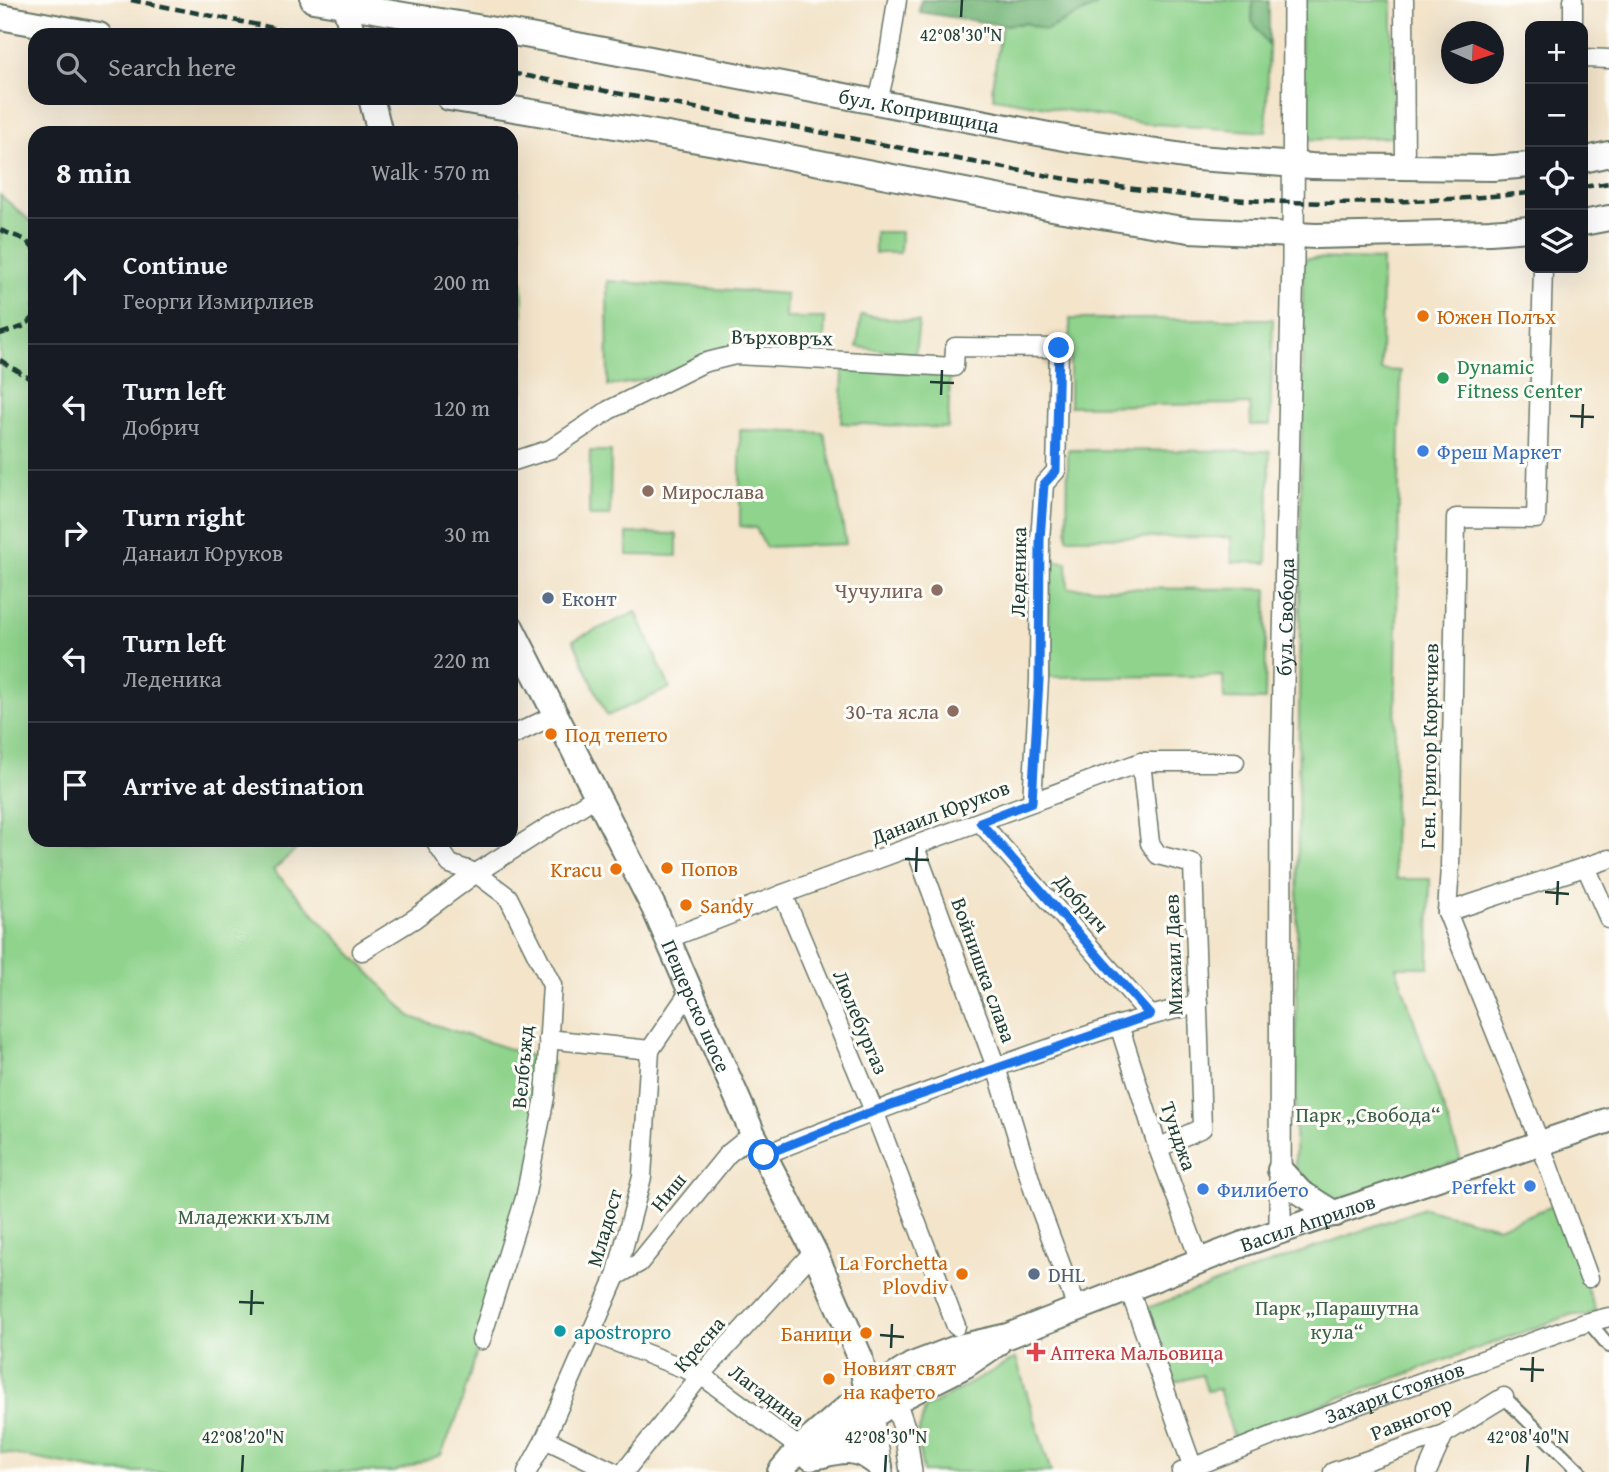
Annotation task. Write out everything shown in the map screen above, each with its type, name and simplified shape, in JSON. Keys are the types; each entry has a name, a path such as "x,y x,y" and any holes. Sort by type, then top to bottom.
{"main road":[{"name":"бул. Копривщица","path":"313,0 485,28"},
{"path":"344,3 351,28"},
{"path":"0,17 60,28"},
{"name":"бул. Копривщица","path":"518,34 1143,151 1196,158 1292,165 1493,168 1525,165"},
{"path":"373,105 378,126"},
{"path":"490,105 727,145 1120,220 1189,230 1293,236 1525,229"},
{"path":"1588,159 1609,154"},
{"path":"1588,222 1609,218"},
{"name":"Пещерско шосе","path":"518,643 654,908 759,1144 814,1251 860,1357 882,1392 872,1416"},
{"name":"Васил Априлов","path":"803,1459 912,1365 960,1347 1008,1336 1073,1299 1129,1289 1200,1261 1609,1120"},
{"path":"1280,1170 1300,1192 1335,1214"},
{"name":"Васил Априлов","path":"780,1472 872,1416"},
{"path":"803,1459 848,1450 869,1457 881,1469"}],"street":[{"path":"878,102 897,0"},
{"path":"1404,0 1405,167"},
{"path":"1573,0 1573,21"},
{"name":"бул. Свобода","path":"1280,1233 1281,767 1293,236 1291,3"},
{"path":"1588,58 1609,59"},
{"name":"Ген. Григор Кюркчиев","path":"1543,273 1536,519 1456,518 1447,912 1540,1143 1589,1278"},
{"name":"Върховръх","path":"518,460 551,449 609,410 703,363 735,355 954,367 955,347 1059,348"},
{"name":"Леденика","path":"1032,802 1039,680 1040,540 1044,484 1056,471 1059,348"},
{"path":"518,733 555,715"},
{"name":"Данаил Юруков","path":"667,939 1141,762 1235,762"},
{"name":"Михаил Даев","path":"1141,762 1150,843 1158,855 1193,864 1202,1128 1158,1148"},
{"path":"518,846 597,796"},
{"name":"Добрич","path":"980,822 1150,1015"},
{"name":"Велбъжд","path":"439,847 450,864 476,873 508,897 552,985 545,1097 524,1198 481,1339"},
{"path":"362,951 414,919 476,873 517,847"},
{"name":"Войнишка слава","path":"915,847 996,1068 1034,1192 1073,1299"},
{"path":"1447,912 1609,859"},
{"path":"1586,867 1609,919"},
{"name":"Люлебургаз","path":"783,894 874,1111 956,1325"},
{"path":"548,1039 649,1050 690,991"},
{"path":"759,1144 874,1111 1150,1015 1198,1004"},
{"name":"Тунджа","path":"1119,1025 1158,1148 1200,1261"},
{"name":"Младост","path":"527,1472 545,1439 616,1276 642,1177 649,1050"},
{"name":"Ниш","path":"616,1276 639,1263 729,1154 759,1144"},
{"name":"Кресна","path":"624,1472 701,1375 814,1251"},
{"path":"1129,1289 1187,1470"},
{"name":"Захари Стоянов","path":"1187,1470 1278,1434 1609,1317"},
{"path":"1589,1322 1609,1346"},
{"name":"Лагадина","path":"590,1332 701,1375 803,1459"},
{"path":"882,1392 905,1430 911,1472"},
{"path":"1504,1397 1580,1472"},
{"name":"Равногор","path":"1333,1472 1444,1434 1504,1397"},
{"path":"872,1416 881,1469"},
{"path":"1427,1472 1444,1434"},
{"path":"545,1439 614,1472"}],"green space":[{"path":"921,0 1103,0 1046,30 1026,23 1002,25 919,12"},
{"path":"1103,0 1253,0 1252,21 1269,46 1266,132 1141,123 994,98 992,87 1002,25 1026,23 1046,30"},
{"path":"1253,0 1269,0 1269,46 1252,21"},
{"path":"1301,0 1392,0 1392,137 1299,140"},
{"name":"Младежки хълм","path":"0,195 28,219 28,847 299,847 273,870 411,1017 553,1063 521,1207 457,1417 441,1455 394,1472 108,1472 0,1452"},
{"path":"518,200 523,301 523,390 518,391"},
{"path":"875,232 901,232 900,253 875,253"},
{"name":"Парк „Свобода“","path":"1307,258 1382,260 1381,370 1401,371 1393,858 1397,879 1430,879 1429,967 1396,967 1461,1160 1334,1202 1307,1189 1295,1165 1303,261"},
{"path":"607,281 786,294 785,318 825,318 824,343 747,347 653,377 608,386"},
{"path":"861,315 919,322 915,354 857,347"},
{"path":"1070,319 1273,319 1270,425 1251,425 1250,404 1070,406"},
{"path":"843,370 950,374 948,428 841,423"},
{"path":"740,430 824,433 846,544 765,547 756,528 740,526"},
{"path":"1068,450 1270,451 1267,563 1232,562 1231,537 1067,538"},
{"path":"590,451 611,451 610,516 589,516"},
{"path":"627,533 677,534 677,556 627,555"},
{"path":"1050,561 1067,562 1068,588 1267,589 1265,700 1224,699 1223,676 1048,677"},
{"path":"636,612 670,688 607,716 573,640"},
{"name":"Парк „Парашутна кула“","path":"1555,1205 1596,1312 1583,1316 1573,1314 1234,1438 1219,1389 1207,1391 1202,1375 1171,1383 1144,1309 1424,1208 1498,1227"},
{"path":"1016,1358 1051,1472 923,1472 917,1438 925,1409"}],"railway":[{"path":"131,0 273,28"},
{"path":"518,74 983,164 1140,190 1258,201 1336,203 1525,193"},
{"path":"1588,186 1609,183"},
{"path":"0,230 28,242"},
{"path":"0,334 28,323"},
{"path":"0,360 28,378"}],"place":[{"name":"Южен Полъх","path":"1423,316"},
{"name":"Dynamic Fitness Center","path":"1443,378"},
{"name":"Фреш Маркет","path":"1423,451"},
{"name":"Мирослава","path":"648,491"},
{"name":"Чучулига","path":"937,590"},
{"name":"Еконт","path":"548,598"},
{"name":"30-та ясла","path":"953,711"},
{"name":"Под тепето","path":"551,734"},
{"name":"Попов","path":"667,868"},
{"name":"Kracu","path":"616,869"},
{"name":"Sandy","path":"686,905"},
{"name":"Perfekt","path":"1530,1186"},
{"name":"Филибето","path":"1203,1189"},
{"name":"La Forchetta Plovdiv","path":"962,1274"},
{"name":"DHL","path":"1034,1274"},
{"name":"apostropro","path":"560,1331"},
{"name":"Баници","path":"866,1333"},
{"name":"Аптека Мальовица","path":"1036,1352"},
{"name":"Новият свят на кафето","path":"829,1379"}],"route":[{"path":"764,1155 874,1111 1150,1015 980,822 1032,802 1039,680 1040,540 1044,484 1056,471 1059,348"}]}
